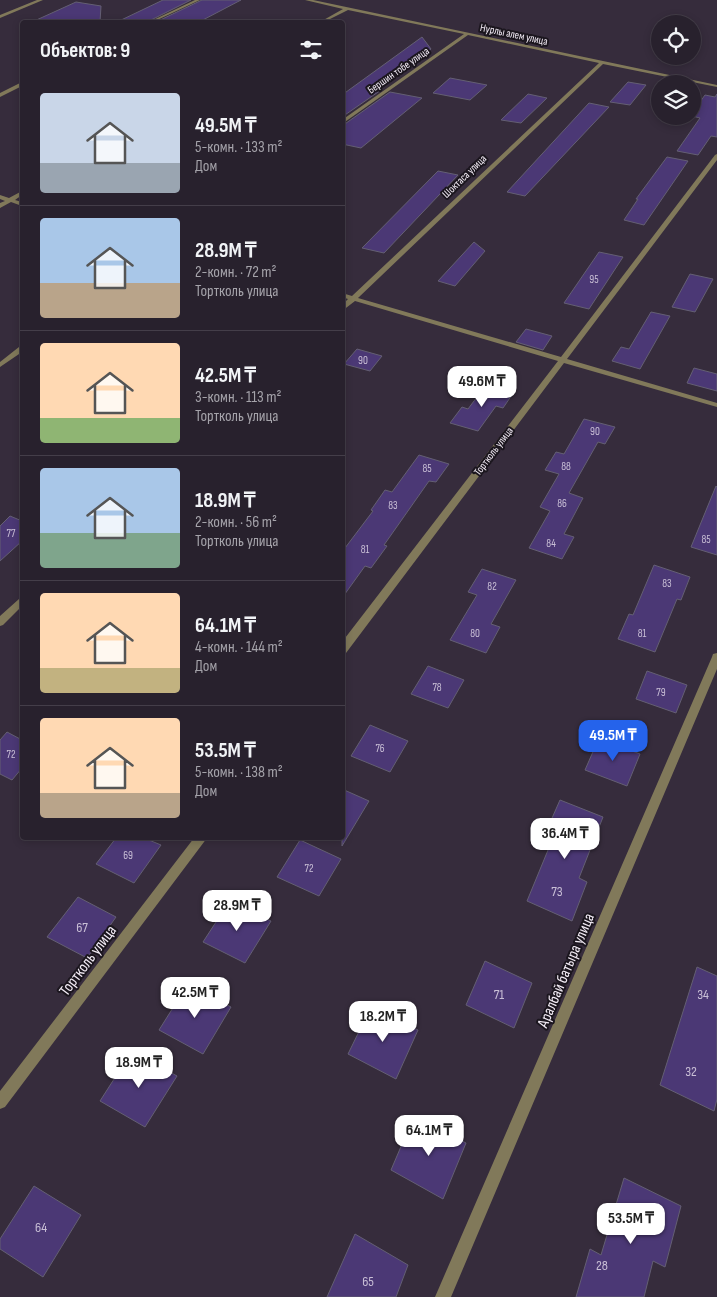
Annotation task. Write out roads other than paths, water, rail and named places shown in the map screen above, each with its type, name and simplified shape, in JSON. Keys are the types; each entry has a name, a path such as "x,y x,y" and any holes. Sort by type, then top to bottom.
{"street":[{"path":"0,17 41,0"},
{"path":"155,20 198,0"},
{"name":"Нурлы алем улица","path":"307,0 717,86"},
{"path":"326,20 346,9"},
{"name":"Бершин тобе улица","path":"345,121 468,34"},
{"name":"Шоктаса улица","path":"345,306 602,62"},
{"path":"0,95 20,85"},
{"name":"Тортколь улица","path":"345,646 717,156"},
{"path":"0,206 20,195"},
{"path":"0,197 20,203"},
{"path":"345,296 717,405"},
{"path":"0,365 20,350"},
{"path":"0,622 20,603"},
{"name":"Аралбай батыра улица","path":"443,1297 717,657"},
{"name":"Тортколь улица","path":"0,1102 198,840"}]}
